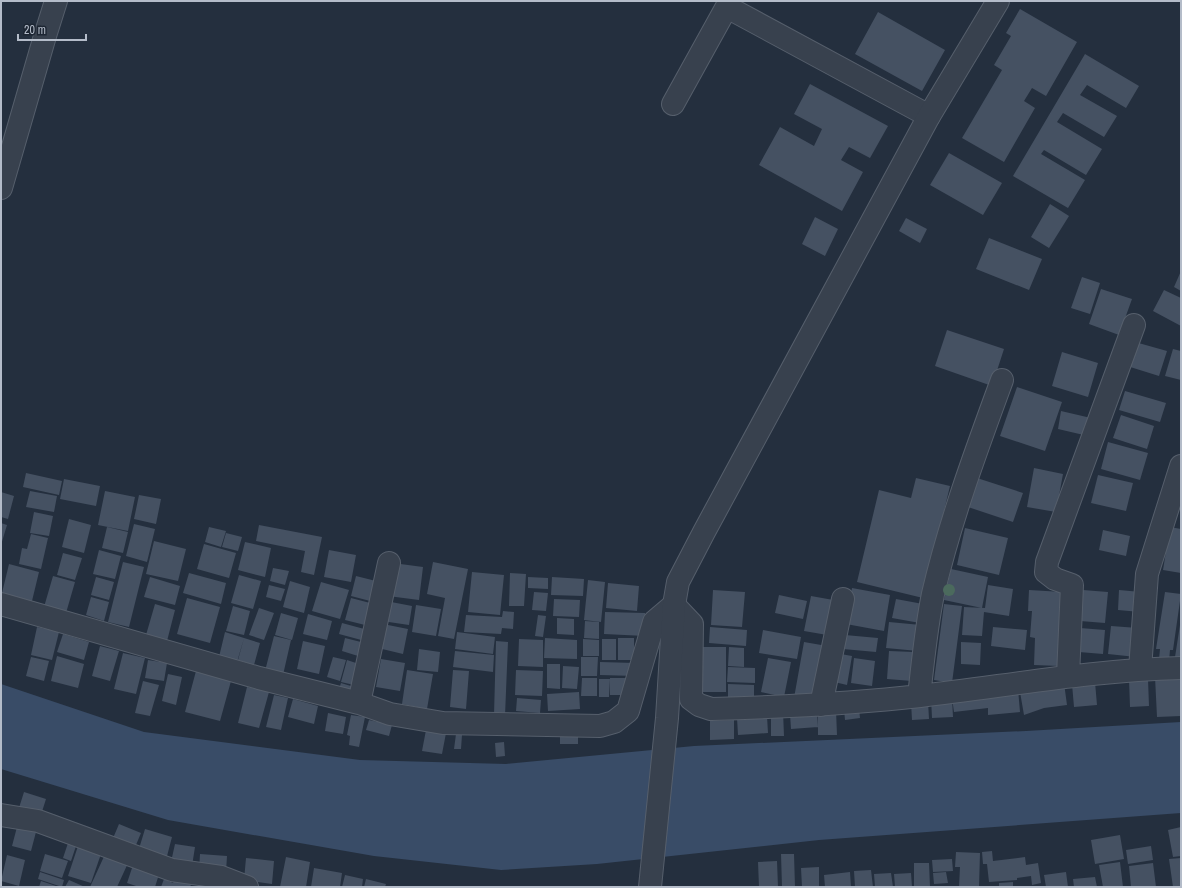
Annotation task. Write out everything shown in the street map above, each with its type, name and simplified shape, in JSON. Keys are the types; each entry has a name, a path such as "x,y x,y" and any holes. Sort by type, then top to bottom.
{"street":[{"path":"1,188 56,1"},
{"path":"650,887 667,718 674,605 678,582 929,116 998,1"},
{"path":"673,104 729,4 929,116"},
{"path":"1068,676 1072,585 1055,579 1046,572 1047,562 1134,325"},
{"path":"919,696 928,623 939,571 961,492 1002,380"},
{"path":"1140,669 1147,574 1181,466"},
{"path":"359,703 389,563"},
{"path":"821,706 843,599"},
{"path":"1,604 258,678 359,703 390,714 443,723 600,726 614,722 628,711 654,622 674,605"},
{"path":"674,605 692,624 691,699 699,705 711,709 821,706 919,696 1068,676 1140,669 1181,668"},
{"path":"1,814 38,821 172,870 222,877 247,887"}],"water":[{"path":"1,684 144,732 360,760 506,764 694,746 1026,731 1181,722 1181,813 819,840 597,864 501,870 374,856 168,820 1,769"}],"building":[{"path":"1020,9 1077,42 1046,96 1032,88 1024,101 1035,108 1004,162 962,138 1002,70 994,65 1011,36 1006,33"},
{"path":"878,12 945,50 922,91 855,54"},
{"path":"1085,54 1139,86 1126,108 1087,85 1080,95 1117,116 1104,137 1063,113 1057,122 1102,149 1086,175 1044,150 1041,154 1085,180 1068,208 1013,176"},
{"path":"810,84 888,126 870,158 849,147 841,160 863,172 842,211 759,165 780,127 814,146 822,129 794,114"},
{"path":"949,153 1002,183 983,215 930,185"},
{"path":"1050,204 1069,216 1049,248 1031,237"},
{"path":"815,217 838,229 825,256 802,244"},
{"path":"906,218 927,229 920,243 899,231"},
{"path":"989,238 1042,259 1029,290 976,269"},
{"path":"1181,271 1181,291 1174,287"},
{"path":"1082,277 1100,283 1090,314 1071,308"},
{"path":"1101,289 1132,299 1119,335 1089,324"},
{"path":"1164,290 1181,298 1181,326 1153,311"},
{"path":"947,330 1004,349 992,386 935,366"},
{"path":"1135,342 1167,351 1159,376 1127,366"},
{"path":"1173,349 1181,351 1181,380 1165,376"},
{"path":"1062,352 1098,363 1088,397 1052,386"},
{"path":"1017,387 1062,402 1045,451 1000,436"},
{"path":"1125,391 1166,403 1160,422 1119,410"},
{"path":"1061,411 1091,418 1088,436 1058,429"},
{"path":"1121,415 1154,426 1147,449 1113,438"},
{"path":"1108,442 1148,453 1140,480 1101,469"},
{"path":"1034,468 1063,474 1056,512 1027,507"},
{"path":"26,473 62,481 59,495 23,487"},
{"path":"1098,475 1133,483 1126,511 1091,503"},
{"path":"916,478 950,486 923,598 857,582 879,490 911,498"},
{"path":"977,478 1023,493 1013,522 968,507"},
{"path":"64,479 100,486 96,506 60,499"},
{"path":"30,491 57,496 54,512 26,507"},
{"path":"105,491 135,497 128,531 98,525"},
{"path":"1,492 14,496 8,519 1,517"},
{"path":"139,495 161,499 156,524 134,519"},
{"path":"34,512 53,516 49,536 30,533"},
{"path":"69,519 91,525 84,553 62,547"},
{"path":"1,523 7,525 1,545"},
{"path":"134,524 155,529 147,562 126,556"},
{"path":"259,525 322,537 314,575 301,572 305,551 256,541"},
{"path":"107,527 128,532 123,553 102,548"},
{"path":"209,527 226,531 221,547 205,542"},
{"path":"1170,527 1181,529 1181,573 1163,570"},
{"path":"965,528 1008,538 999,575 957,565"},
{"path":"1103,530 1130,536 1126,556 1099,550"},
{"path":"226,533 242,537 238,551 222,547"},
{"path":"31,534 48,538 41,569 19,564 22,548 27,549"},
{"path":"154,541 186,549 178,581 146,574"},
{"path":"245,542 271,548 265,577 238,570"},
{"path":"204,544 236,553 229,578 197,569"},
{"path":"99,550 121,556 115,579 93,574"},
{"path":"329,550 356,555 351,582 324,577"},
{"path":"63,553 82,558 75,580 57,575"},
{"path":"123,562 144,567 129,627 108,622"},
{"path":"433,562 468,569 454,639 438,636 445,598 427,594"},
{"path":"393,563 423,567 419,600 388,596"},
{"path":"9,564 39,572 32,601 2,593"},
{"path":"273,568 289,571 285,585 270,581"},
{"path":"951,569 988,577 982,608 944,600"},
{"path":"472,572 504,575 500,615 468,612"},
{"path":"189,573 226,583 221,604 183,593"},
{"path":"510,573 526,574 524,606 509,606"},
{"path":"239,575 261,581 253,609 231,603"},
{"path":"53,576 75,582 66,613 44,607"},
{"path":"356,576 380,582 374,602 351,596"},
{"path":"96,577 114,582 109,600 91,595"},
{"path":"150,577 180,586 175,605 144,597"},
{"path":"528,577 548,578 548,589 528,588"},
{"path":"552,577 584,579 583,596 551,595"},
{"path":"588,580 605,582 601,622 584,620"},
{"path":"290,581 310,587 304,613 283,607"},
{"path":"321,582 349,590 340,619 312,611"},
{"path":"608,583 639,586 637,611 606,608"},
{"path":"269,585 285,589 281,601 266,597"},
{"path":"988,585 1013,589 1009,616 984,612 982,636 962,635 964,607 985,608"},
{"path":"852,588 890,595 884,631 846,624"},
{"path":"713,590 745,592 742,627 711,625"},
{"path":"1029,590 1063,592 1059,666 1034,665 1035,638 1030,637 1032,611 1028,611"},
{"path":"1083,590 1108,592 1105,623 1080,621"},
{"path":"1119,590 1141,592 1140,612 1118,610"},
{"path":"534,592 548,593 546,611 532,610"},
{"path":"1165,592 1181,594 1173,650 1170,650 1169,661 1159,659 1160,649 1156,649"},
{"path":"779,595 807,601 803,619 775,613"},
{"path":"811,596 839,601 833,636 804,631"},
{"path":"91,597 109,602 104,621 86,615"},
{"path":"187,598 220,607 210,643 177,634"},
{"path":"351,598 374,604 369,626 345,620"},
{"path":"554,599 580,600 579,617 553,616"},
{"path":"896,599 923,604 920,623 892,618"},
{"path":"386,601 412,606 409,625 382,621"},
{"path":"155,604 175,610 167,641 146,635"},
{"path":"944,604 962,606 952,683 934,680"},
{"path":"416,605 441,609 436,636 412,632"},
{"path":"233,606 250,611 244,635 226,631"},
{"path":"259,608 274,613 264,640 249,635"},
{"path":"503,611 514,612 513,629 502,628 501,634 464,632 466,615 502,617"},
{"path":"605,612 645,613 645,636 604,634"},
{"path":"281,613 298,618 292,640 275,635"},
{"path":"308,614 332,621 327,640 303,634"},
{"path":"538,615 546,616 543,637 535,636"},
{"path":"557,618 574,619 574,635 557,634"},
{"path":"585,621 599,622 599,639 584,638"},
{"path":"889,622 921,625 918,651 886,648"},
{"path":"342,623 368,630 365,641 339,634"},
{"path":"383,624 408,629 403,654 378,648"},
{"path":"1181,625 1181,658 1175,657"},
{"path":"1111,626 1138,628 1136,657 1108,654"},
{"path":"37,627 59,632 52,660 31,655"},
{"path":"710,627 747,630 746,646 709,643"},
{"path":"993,627 1027,630 1025,650 991,646"},
{"path":"1080,628 1105,630 1103,654 1079,652"},
{"path":"763,630 801,637 797,659 759,653"},
{"path":"225,632 244,638 237,662 219,657"},
{"path":"457,632 495,637 493,654 455,649"},
{"path":"63,634 89,642 84,660 57,652"},
{"path":"845,635 878,638 876,652 843,649"},
{"path":"274,636 291,640 283,675 265,671"},
{"path":"244,638 260,643 254,665 238,660"},
{"path":"345,638 361,642 358,656 342,651"},
{"path":"545,638 577,640 577,659 544,658"},
{"path":"618,638 634,638 634,660 618,660"},
{"path":"519,639 543,640 543,667 518,666"},
{"path":"583,639 599,640 599,656 583,656"},
{"path":"602,639 616,639 616,660 602,660"},
{"path":"303,641 325,646 319,674 297,669"},
{"path":"496,641 508,642 505,716 494,715"},
{"path":"804,642 827,646 817,703 794,698"},
{"path":"961,642 981,643 980,665 961,664"},
{"path":"100,646 119,651 110,681 92,676"},
{"path":"700,647 726,647 726,692 699,692"},
{"path":"729,647 744,648 744,667 728,666"},
{"path":"419,649 440,652 438,672 417,670"},
{"path":"455,651 494,655 493,672 453,667"},
{"path":"889,651 914,652 912,681 887,679"},
{"path":"123,653 145,658 136,694 114,689"},
{"path":"835,653 852,656 847,685 830,681"},
{"path":"57,656 84,664 78,688 51,681"},
{"path":"31,657 49,661 44,681 26,676"},
{"path":"333,657 346,660 340,681 327,677"},
{"path":"581,657 598,657 597,676 581,676"},
{"path":"768,658 791,662 784,697 761,692"},
{"path":"854,658 875,661 872,686 851,683"},
{"path":"381,659 405,663 400,691 376,687"},
{"path":"148,660 167,663 164,681 145,678"},
{"path":"347,660 359,664 354,685 341,682"},
{"path":"600,662 635,663 635,676 600,675"},
{"path":"547,664 560,664 560,689 547,688"},
{"path":"563,666 579,667 577,689 562,688"},
{"path":"728,667 755,668 755,683 727,682"},
{"path":"407,670 433,674 427,709 402,704"},
{"path":"453,670 469,671 466,709 450,707"},
{"path":"516,670 543,671 542,696 515,695"},
{"path":"196,671 231,681 220,721 185,712"},
{"path":"168,674 182,677 176,705 162,701"},
{"path":"1181,676 1181,716 1157,717 1155,677"},
{"path":"582,678 597,678 597,696 581,696"},
{"path":"610,678 626,678 625,695 610,695"},
{"path":"599,679 610,679 609,697 599,697"},
{"path":"1129,679 1148,679 1149,706 1130,707"},
{"path":"143,681 159,685 150,716 135,713"},
{"path":"1095,682 1097,705 1074,707 1072,684"},
{"path":"341,683 354,687 352,692 339,689"},
{"path":"1064,683 1067,705 1044,708 1024,715 1020,692"},
{"path":"728,684 754,685 754,699 728,698"},
{"path":"247,687 269,692 259,728 238,723"},
{"path":"1018,689 1020,712 988,715 988,708 954,712 952,698 953,717 932,718 931,698"},
{"path":"579,692 580,709 548,711 547,694"},
{"path":"274,695 288,698 281,730 266,727"},
{"path":"517,698 541,700 540,713 516,711"},
{"path":"293,699 318,706 314,724 288,717"},
{"path":"928,701 929,719 912,720 911,702"},
{"path":"859,708 860,718 845,720 844,709"},
{"path":"818,710 836,710 837,735 818,735"},
{"path":"783,711 784,736 771,736 771,712"},
{"path":"817,712 818,727 791,729 790,714"},
{"path":"328,713 346,717 343,734 325,731"},
{"path":"351,715 365,717 359,747 349,745 350,736 347,735"},
{"path":"767,716 768,733 738,735 737,718"},
{"path":"369,720 392,725 389,736 366,730"},
{"path":"734,720 734,739 710,740 710,721"},
{"path":"426,730 446,733 442,754 422,751"},
{"path":"560,730 578,730 578,744 560,744"},
{"path":"456,734 462,735 461,749 454,749"},
{"path":"504,742 505,756 496,757 495,743"},
{"path":"24,792 46,799 40,818 18,811"},
{"path":"119,824 141,833 133,852 111,843"},
{"path":"17,827 36,832 31,851 12,846"},
{"path":"1181,827 1181,856 1173,857 1168,830"},
{"path":"145,829 172,837 166,860 138,852"},
{"path":"1120,835 1124,859 1095,864 1091,840"},
{"path":"69,840 77,843 71,861 63,858"},
{"path":"79,843 102,851 91,883 68,876"},
{"path":"175,844 195,847 192,866 171,862"},
{"path":"1151,846 1153,860 1128,864 1126,850"},
{"path":"107,850 129,861 117,887 90,887"},
{"path":"992,851 993,861 1025,857 1026,865 1038,863 1041,883 1032,885 1031,876 1017,878 1017,880 989,882 987,864 983,864 982,852"},
{"path":"956,852 980,853 979,887 959,887 960,867 955,867"},
{"path":"45,854 68,861 62,878 40,871"},
{"path":"200,854 227,856 226,872 199,871"},
{"path":"781,854 794,854 795,887 782,887"},
{"path":"7,855 25,860 19,886 1,881"},
{"path":"286,857 310,862 306,887 280,887"},
{"path":"246,858 274,861 272,884 244,880"},
{"path":"1181,858 1181,886 1173,887 1169,859"},
{"path":"952,859 953,871 933,872 932,860"},
{"path":"777,861 778,887 759,887 758,862"},
{"path":"134,862 160,871 155,887 139,887 127,883"},
{"path":"1120,862 1123,887 1103,887 1099,865"},
{"path":"914,863 929,863 930,887 914,887"},
{"path":"1153,863 1156,887 1131,887 1129,866"},
{"path":"819,867 819,887 802,887 801,868"},
{"path":"314,868 342,873 340,887 311,887"},
{"path":"871,870 873,887 855,887 854,871"},
{"path":"40,872 64,880 62,887 38,879"},
{"path":"850,872 851,887 825,887 824,875"},
{"path":"946,872 948,883 934,884 933,873"},
{"path":"1066,872 1068,887 1046,887 1044,875"},
{"path":"891,873 893,887 875,887 874,874"},
{"path":"911,873 912,887 895,887 894,874"},
{"path":"177,874 193,880 190,887 161,887 164,879 173,883"},
{"path":"345,875 363,879 362,887 342,887"},
{"path":"1095,877 1097,887 1074,887 1073,879"},
{"path":"366,879 386,884 385,887 364,887"},
{"path":"69,880 85,887 65,887"},
{"path":"41,881 59,887 39,887"},
{"path":"1013,882 1013,887 999,887 999,883"}]}
